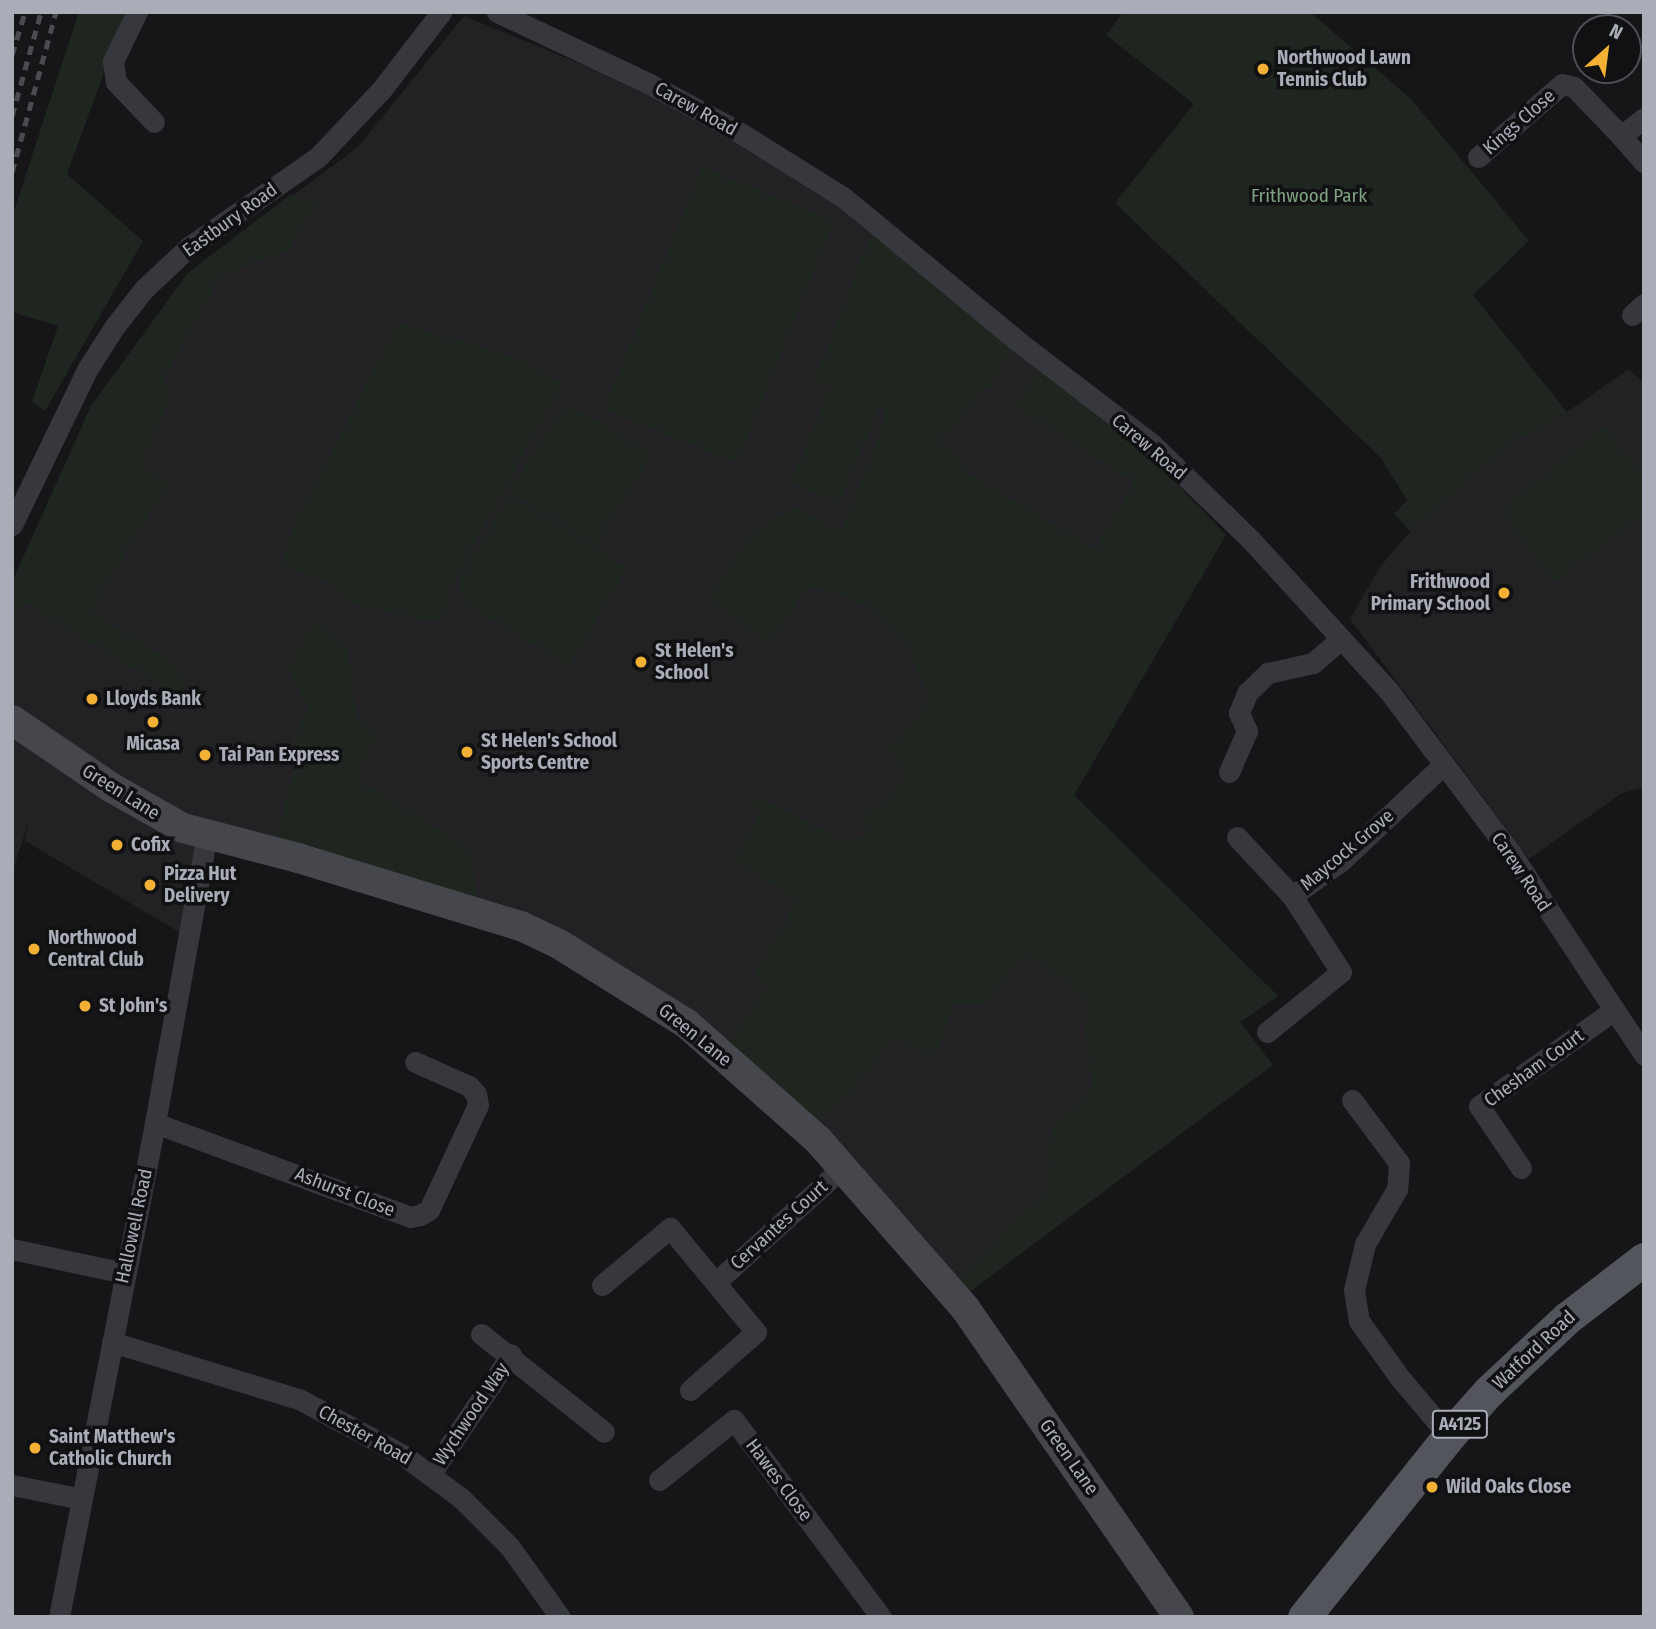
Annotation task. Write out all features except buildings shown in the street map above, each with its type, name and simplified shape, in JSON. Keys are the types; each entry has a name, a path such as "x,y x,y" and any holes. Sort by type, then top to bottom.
{"main road":[{"name":"Green Lane","path":"12,720 159,817 183,828 521,926 559,944 687,1024 818,1140 973,1319 1179,1617"},
{"name":"Watford Road","path":"1304,1617 1449,1436 1489,1391 1567,1318 1644,1259"}],"street":[{"path":"137,12 113,61 116,82 153,122"},
{"name":"Eastbury Road","path":"12,525 82,379 115,326 144,289 190,246 318,157 382,89 441,12"},
{"name":"Carew Road","path":"497,12 650,84 734,129 843,197 1024,346 1152,444 1251,540 1388,690 1511,853 1644,1055"},
{"name":"Kings Close","path":"1478,157 1562,84 1574,87 1621,136"},
{"path":"1644,118 1621,136 1644,162"},
{"path":"1229,772 1247,731 1239,713 1247,693 1268,673 1313,663 1341,639"},
{"name":"Maycock Grove","path":"1267,1032 1340,972 1292,897 1341,860 1444,764"},
{"name":"Hallowell Road","path":"59,1617 155,1123 207,834"},
{"path":"1237,837 1292,897"},
{"name":"Chesham Court","path":"1521,1168 1479,1106 1614,1010"},
{"name":"Ashurst Close","path":"155,1123 410,1217 420,1215 429,1210 478,1105 476,1094 469,1086 415,1062"},
{"path":"1352,1100 1399,1163 1397,1189 1365,1244 1354,1290 1359,1321 1400,1378 1449,1436"},
{"name":"Cervantes Court","path":"716,1282 842,1168"},
{"name":"Cervantes Court","path":"602,1285 670,1228 716,1282 755,1332 690,1390"},
{"path":"12,1249 124,1273"},
{"name":"Wychwood Way","path":"481,1334 604,1432"},
{"name":"Chester Road","path":"112,1342 299,1399 363,1432 431,1474 461,1498 510,1547 560,1617"},
{"name":"Wychwood Way","path":"431,1474 511,1356"},
{"name":"Hawes Close","path":"659,1480 734,1420 881,1617"},
{"path":"12,1485 82,1499"}],"shaded area":[{"name":"St Helen's School","path":"464,16 647,91 711,125 821,192 1013,345 1226,535 1074,795 1278,996 1240,1022 1273,1065 969,1292 813,1116 730,1041 551,923 221,824 181,933 25,841 28,823 12,873 12,591 201,707 12,585 91,406 188,273 358,147"},
{"name":"Frithwood Primary School","path":"1629,369 1644,383 1644,788 1622,793 1529,859 1350,619 1380,567 1429,509 1511,443 1567,412"}],"green space":[{"path":"79,12 126,12 67,174 143,241 45,411 32,402 58,326 12,312 12,217"},
{"name":"Frithwood Park","path":"1119,12 1310,12 1411,99 1529,241 1473,295 1567,412 1511,443 1410,531 1394,514 1407,500 1381,458 1115,203 1194,104 1106,35 1121,15"},
{"path":"702,167 834,221 737,463 604,409"},
{"path":"290,195 317,202 289,249 220,276 164,379 170,400 140,466 169,482 90,611 169,660 184,681 180,697 24,602 12,622 12,582 91,406 188,273"},
{"path":"872,231 1013,345 991,386 978,391 976,398 942,440 969,474 1095,549 1134,482 1016,406 1041,370 1147,453 1226,535 1074,795 1278,996 1240,1022 1273,1065 971,1291 960,1281 1047,1187 1051,1130 1092,1086 1085,1032 1087,1000 1035,958 1019,962 983,1005 953,1005 934,1058 910,1047 894,1035 857,1086 819,1123 730,1041 768,985 755,975 797,900 734,860 761,810 751,803 750,795 791,812 839,839 866,837 863,817 909,777 888,747 918,718 928,697 906,642 876,612 836,591 806,588 771,644 708,598 751,535 793,507 841,532 886,418 880,405 839,503 791,483 831,384 814,382"},
{"path":"399,322 520,360 562,383 450,588 447,617 429,621 348,603 329,583 282,565 297,518"},
{"path":"564,406 600,422 652,455 595,545 509,491"},
{"path":"1605,427 1644,477 1644,512 1555,582 1499,510"},
{"path":"509,497 627,568 569,666 463,602 459,580"},
{"path":"314,620 348,651 357,718 379,732 355,778 474,851 475,898 276,840 294,768 294,735 310,709 289,670"}],"railway":[{"path":"12,55 25,12"},
{"path":"12,116 41,12"},
{"path":"12,172 56,12"}],"place":[{"name":"Northwood Lawn Tennis Club","path":"1263,69"},
{"name":"Frithwood Primary School","path":"1504,593"},
{"name":"St Helen's School","path":"641,662"},
{"name":"Lloyds Bank","path":"92,699"},
{"name":"Micasa","path":"153,722"},
{"name":"St Helen's School Sports Centre","path":"467,752"},
{"name":"Tai Pan Express","path":"205,755"},
{"name":"Cofix","path":"117,845"},
{"name":"Pizza Hut Delivery","path":"150,885"},
{"name":"Northwood Central Club","path":"34,949"},
{"name":"St John's","path":"85,1006"},
{"name":"Saint Matthew's Catholic Church","path":"35,1448"},
{"name":"Wild Oaks Close","path":"1432,1487"}]}
